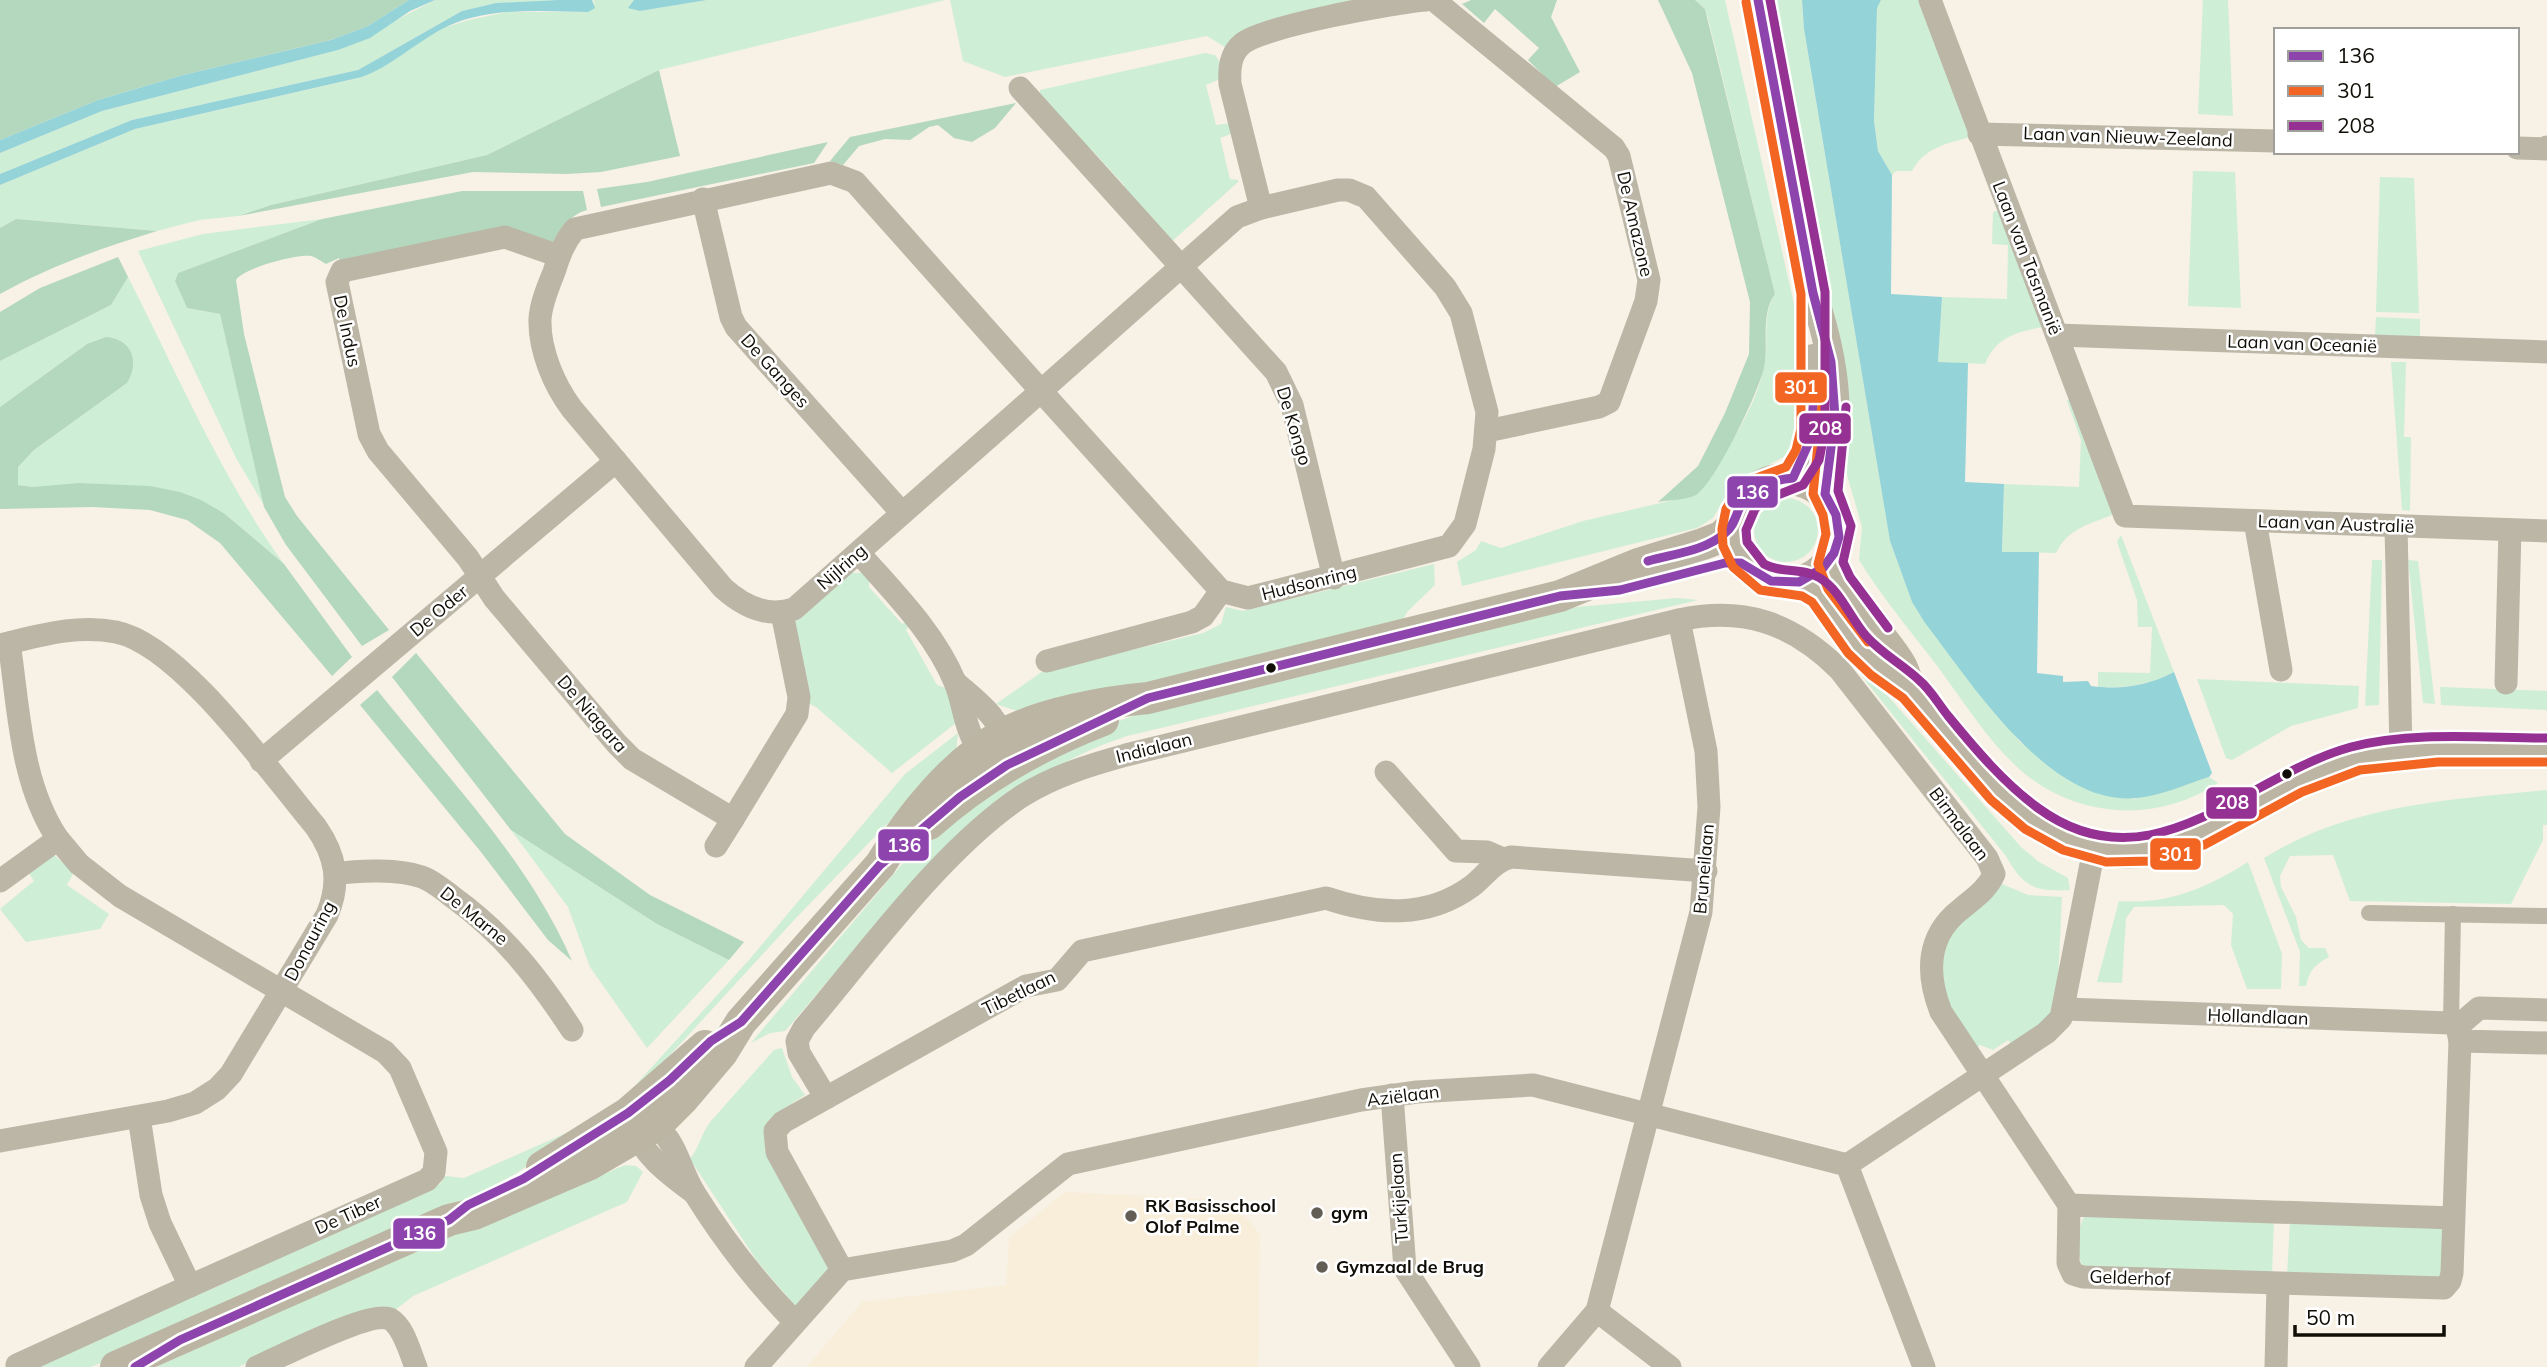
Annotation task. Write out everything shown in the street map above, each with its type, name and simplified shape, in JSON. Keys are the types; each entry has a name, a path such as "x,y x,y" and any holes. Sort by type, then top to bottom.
{"main road":[{"path":"1560,596 1573,597 1626,587 1726,562 1746,564 1772,581 1803,581 1830,562 1838,545 1840,527 1836,509 1825,494 1811,483 1793,478 1777,479 1762,485 1749,495 1735,524 1735,538 1746,564"},
{"path":"116,1367 449,1220 468,1205 640,1126 670,1080 711,1041 741,1022 880,865 894,841 949,776 997,750 1045,719 1123,701 1149,698 1560,596 1638,564 1721,537 1735,524"},
{"path":"1830,562 1839,583 1901,666 1911,689 1985,779 2029,819 2068,841 2094,849 2136,852 2170,845 2202,833 2290,782 2372,754 2401,751 2547,750"},
{"path":"1803,581 1821,594 1854,640 1896,681 1911,689"},
{"path":"135,1367 180,1340"}],"street":[{"path":"1261,208 1230,84 1232,58 1244,41 1261,33 1426,0"},
{"name":"De Amazone","path":"1434,0 1614,148 1619,156 1649,280 1646,301 1609,402 1598,407 1488,432"},
{"path":"1758,0 1813,293 1823,322 1834,397 1834,432 1825,494"},
{"name":"Laan van Tasmanië","path":"1930,0 2125,516"},
{"name":"De Kongo","path":"1020,88 1262,355 1286,390 1334,578"},
{"name":"Laan van Nieuw-Zeeland","path":"1979,134 2274,141"},
{"path":"2519,148 2547,148"},
{"path":"716,846 797,714 799,697 782,613 767,612 742,603 723,588 559,391 549,366 540,320 559,256 565,241 575,229 819,174 842,174 855,182 1221,591 1203,616 1192,622 1046,661"},
{"name":"Hudsonring","path":"1041,391 1237,217 1261,208 1338,190 1349,190 1366,197 1445,287 1461,313 1487,412 1488,432 1465,524 1458,537 1438,551 1248,598 1221,591"},
{"name":"De Ganges","path":"703,199 730,317 736,327 902,513"},
{"name":"De Indus","path":"480,577 377,451 369,434 337,282 342,271 505,237 559,256"},
{"path":"1793,478 1808,455 1813,430 1813,293"},
{"name":"Laan van Oceanië","path":"2057,335 2547,352"},
{"name":"Nijlring","path":"782,613 794,609 1041,391"},
{"name":"De Oder","path":"261,761 616,461"},
{"name":"Laan van Australië","path":"2125,516 2547,531"},
{"path":"2255,522 2281,670"},
{"path":"2396,526 2401,751"},
{"path":"2506,683 2510,530"},
{"path":"859,553 915,617 955,682 985,709 997,750"},
{"name":"De Niagara","path":"480,577 494,598 624,752 733,819"},
{"name":"Birmalaan","path":"1679,620 1709,614 1753,618 1793,633 1821,652 1856,689 1987,858 1994,874 1989,886 1945,924 1933,946 1930,968 1933,990 1941,1012 2069,1205"},
{"name":"Bruneilaan","path":"1597,1311 1691,958 1706,871 1709,807 1706,751 1679,620"},
{"name":"Indialaan","path":"826,1098 799,1053 797,1041 804,1028 942,866 987,822 1023,795 1053,780 1114,758 1679,620"},
{"name":"Donauring","path":"0,1141 139,1117 195,1103 217,1089 241,1061 327,915 334,898 336,874 329,847 261,761 176,663 137,639 117,632 65,630 4,644"},
{"path":"4,644 33,790 43,817 58,839 96,880 283,990"},
{"path":"1386,772 1457,851 1487,852 1503,859 1706,871"},
{"path":"0,881 58,839"},
{"path":"1924,1367 1847,1165 2046,1033 2065,1009 2094,849"},
{"name":"Tibetlaan","path":"842,1270 777,1153 775,1131 783,1122 1026,986 1057,980 1082,951 1326,898 1354,908 1411,912 1462,894 1503,859"},
{"name":"De Marne","path":"336,874 359,870 422,877 442,890 482,918 518,953 572,1030"},
{"path":"2370,913 2547,916"},
{"path":"2453,914 2462,1033"},
{"name":"De Tiber","path":"190,1286 427,1180 434,1172 436,1152 400,1068 385,1052 283,990"},
{"path":"2462,1033 2479,1008 2547,1010"},
{"name":"Hollandlaan","path":"2065,1009 2462,1033 2547,1043"},
{"name":"Gelderhof","path":"2069,1205 2068,1263 2073,1275 2444,1288 2452,1273 2462,1033"},
{"name":"Aziëlaan","path":"842,1270 952,1251 966,1245 1068,1164 1392,1095 1533,1085 1847,1165"},
{"name":"Turkijelaan","path":"1392,1095 1405,1269 1469,1367"},
{"path":"17,1365 190,1286 160,1223 151,1195 139,1117"},
{"path":"640,1126 660,1167 693,1192 769,1296 795,1322"},
{"path":"2069,1205 2454,1218"},
{"path":"755,1367 842,1270"},
{"path":"2276,1367 2278,1284"},
{"path":"1549,1367 1597,1311 1670,1367"},
{"path":"257,1367 372,1317 392,1320 416,1367"}],"shaded area":[{"path":"1065,1192 1207,1199 1215,1209 1239,1210 1260,1234 1258,1367 807,1367 862,1302 1006,1285 1009,1238"}],"green space":[{"path":"0,0 409,0 368,26 331,40 183,75 98,100 0,140"},
{"path":"435,0 558,0 496,3 462,11 358,70 132,120 0,174 0,153 102,111 338,50"},
{"path":"592,0 634,0 640,11 707,0 945,0 659,70 487,155 271,205 238,216 199,220 157,231 16,219 0,228 0,185 135,129 363,77 443,28 469,20 507,12 588,12 595,2"},
{"path":"950,0 1375,0 1225,47 1207,36 1005,77 963,61"},
{"path":"1471,0 1557,0 1551,17 1580,72 1555,87 1528,60 1539,48 1495,9 1484,23 1462,4"},
{"path":"1658,0 1695,0 1705,9 1775,294 1768,311 1764,368 1725,456 1696,495 1658,502 1698,466 1725,413 1749,354 1750,302 1692,73"},
{"path":"1695,0 1725,0 1794,304 1799,380 1797,419 1789,454 1739,481 1728,493 1713,518 1697,528 1462,586 1457,562 1476,550 1481,541 1501,548 1583,521 1695,495 1736,434 1753,402 1766,358 1768,311 1775,294 1708,18 1705,9"},
{"path":"1741,0 1748,0 1805,304 1807,404 1799,431 1801,322 1798,298"},
{"path":"1767,0 1802,0 1804,29 1890,541 1912,602 1925,623 2020,742 2088,788 2134,799 2209,777 2218,783 2194,796 2141,810 2088,806 2039,784 2017,767 1985,732 1859,560 1862,527 1843,461"},
{"path":"1881,0 1920,0 1971,137 1930,152 1912,171 1896,171 1892,175 1878,151 1874,121 1877,7"},
{"path":"2203,0 2228,0 2233,116 2198,114"},
{"path":"1205,53 1215,55 1221,64 1220,79 1206,85 1216,125 1231,123 1234,133 1220,138 1230,179 1238,182 1168,245 1123,195 1124,185 1090,148 1081,148 1040,96 1040,90"},
{"path":"659,70 680,156 601,172 473,172 238,216 271,205 487,155"},
{"path":"1016,103 995,128 972,142 954,138 938,125 929,127 910,140 885,139 859,146 843,165 830,161 850,137"},
{"path":"828,142 814,163 601,207 597,189 647,182"},
{"path":"2193,171 2235,172 2241,308 2188,306"},
{"path":"2380,177 2414,178 2419,313 2376,312"},
{"path":"462,191 583,191 587,210 575,215 565,224 552,246 510,230 341,267 339,258 326,264 311,256 294,257 259,267 236,280 244,334 285,497 297,516 389,630 362,646 286,545 264,507 220,314 187,308 175,281 178,273 322,219"},
{"path":"1999,210 2043,327 2008,337 1995,348 1985,364 1938,362 1942,297 2007,299 2008,245 1992,244 1993,212"},
{"path":"16,219 157,231 77,258 0,294 0,228"},
{"path":"322,219 178,273 175,281 187,308 220,314 264,505 236,458 138,251 203,234"},
{"path":"118,257 128,277 111,305 0,361 0,312 40,288"},
{"path":"128,277 220,461 284,564 225,514 18,485 18,467 34,450 127,383 87,344 0,407 0,361 111,305"},
{"path":"2376,317 2420,319 2420,338 2375,337"},
{"path":"106,337 122,342 131,353 133,367 127,383 34,450 18,467 18,485 33,487 79,483 150,486 180,492 225,514 284,564 352,657 332,676 220,543 187,520 150,510 92,507 0,509 0,407 87,344"},
{"path":"2391,362 2406,362 2404,437 2411,437 2410,511 2402,510"},
{"path":"2071,398 2114,514 2073,532 2056,553 2002,552 2004,484 2079,487 2081,440 2067,401"},
{"path":"1786,498 1798,500 1809,507 1816,518 1816,542 1809,553 1798,560 1786,562 1774,560 1763,553 1756,542 1754,530 1756,518 1763,507 1774,500"},
{"path":"2121,535 2174,672 2137,685 2098,687 2098,672 2150,673 2152,627 2138,627 2137,600 2117,542"},
{"path":"2372,560 2382,560 2379,705 2365,706"},
{"path":"2408,560 2418,561 2435,704 2423,703"},
{"path":"1434,564 1435,585 1407,612 1400,626 1032,711 1014,710 996,704 1043,671 1203,633 1221,624 1226,607 1243,611"},
{"path":"850,573 862,573 869,577 869,587 902,624 905,622 908,627 906,630 937,685 946,688 956,723 892,773 816,707 806,702 795,622"},
{"path":"1677,598 1698,600 1127,736 1074,758 1025,786 980,821 898,901 785,1031 770,1033 751,1043 908,857 961,808 1078,736 1155,708 1577,607"},
{"path":"416,653 565,834 650,895 744,942 729,960 657,924 511,830 392,677"},
{"path":"1852,664 1887,695 2021,847 2039,862 2068,878 2070,890 2039,888 2018,875 2006,856"},
{"path":"2197,679 2359,686 2358,708 2291,726 2232,760 2226,758"},
{"path":"2440,687 2547,691 2547,710 2441,705"},
{"path":"377,690 509,853 554,924 572,961 548,940 481,852 360,705"},
{"path":"958,733 956,753 795,919 660,1066 631,1090 749,960 905,774"},
{"path":"2547,790 2547,825 2543,825 2543,840 2511,904 2350,901 2333,855 2290,856 2280,876 2281,887 2296,917 2301,940 2309,948 2325,948 2329,957 2314,968 2306,986 2299,986 2300,952 2264,858 2297,840 2366,815 2473,797"},
{"path":"511,830 657,924 729,960 647,1048 590,967 568,907"},
{"path":"54,855 74,872 67,885 109,914 100,929 26,942 0,909 34,881 27,870"},
{"path":"2248,862 2282,954 2281,989 2247,989 2231,945 2233,914 2224,905 2134,907 2126,918 2122,983 2097,982 2119,901 2154,900 2186,893 2217,880"},
{"path":"2002,884 2028,895 2062,897 2057,1001 2054,1013 2012,1045 2008,1040 1993,1050 1980,1045 1975,1049 1949,1009 1938,959 1963,916"},
{"path":"782,1048 792,1077 805,1095 788,1106 771,1124 765,1141 765,1151 833,1269 796,1307 757,1261 690,1159 711,1121 774,1050"},
{"path":"580,1127 517,1173 437,1215 188,1326 91,1367 32,1367 239,1277 440,1184 445,1176 464,1178"},
{"path":"625,1165 636,1166 643,1172 627,1202 413,1296 394,1311 357,1314 238,1367 156,1367 557,1186 590,1180"},
{"path":"2085,1215 2274,1220 2272,1275 2083,1266 2078,1241"},
{"path":"2290,1220 2435,1225 2444,1230 2443,1277 2287,1276"}],"water":[{"path":"409,0 435,0 410,11 370,38 338,50 102,111 0,153 0,140 98,100 183,75 331,40 368,26"},
{"path":"592,0 595,8 588,12 494,13 457,22 362,77 135,129 0,185 0,174 132,120 358,70 462,11 496,3"},
{"path":"634,0 707,0 640,11 628,8"},
{"path":"1802,0 1881,0 1877,8 1874,121 1878,151 1892,175 1891,294 1942,297 1938,362 1968,363 1965,482 2004,484 2002,552 2039,552 2037,673 2063,676 2063,682 2088,681 2091,686 2113,687 2144,684 2174,672 2212,773 2209,777 2137,798 2105,796 2073,783 2044,762 1990,707 1912,602 1890,541 1804,29"}],"transit line":[{"name":"136","path":"135,1367 180,1340 449,1220 468,1205 523,1179 628,1113 670,1080 711,1041 741,1022 880,865 960,797 1007,765 1148,698 1560,596 1620,590 1725,563 1741,563 1771,581 1799,582 1823,568 1834,553 1839,537 1836,515 1825,494 1835,417 1831,362 1813,293 1758,0"},
{"name":"208","path":"1770,0 1825,292 1825,430 1819,460 1803,485 1765,500 1755,509 1746,530 1747,542 1764,564 1778,569 1800,571 1827,583 1840,597 1866,636 1923,684 2002,777 2038,808 2080,830 2120,838 2159,833 2197,820 2312,761 2351,747 2375,742 2449,736 2547,738"},
{"name":"301","path":"1746,2 1801,294 1801,429 1796,450 1786,467 1751,480 1737,492 1726,509 1722,529 1723,546 1733,567 1760,590 1802,596 1812,602 1848,653 1871,675 1903,698 1991,800 2025,829 2063,850 2106,862 2153,861 2204,845 2302,792 2360,770 2438,762 2547,762"},
{"name":"136","path":"1648,561 1699,548 1717,539 1730,528 1743,502 1754,490 1768,483 1793,478 1811,438 1814,393"},
{"name":"301","path":"1822,405 1813,494 1823,515 1826,534 1818,564 1828,589 1868,642"},
{"name":"208","path":"1846,407 1838,491 1851,526 1843,562 1850,577 1888,628"}],"place":[{"name":"gym","path":"1317,1213"},
{"name":"RK Basisschool Olof Palme","path":"1131,1216"},
{"name":"Gymzaal de Brug","path":"1322,1267"}]}
